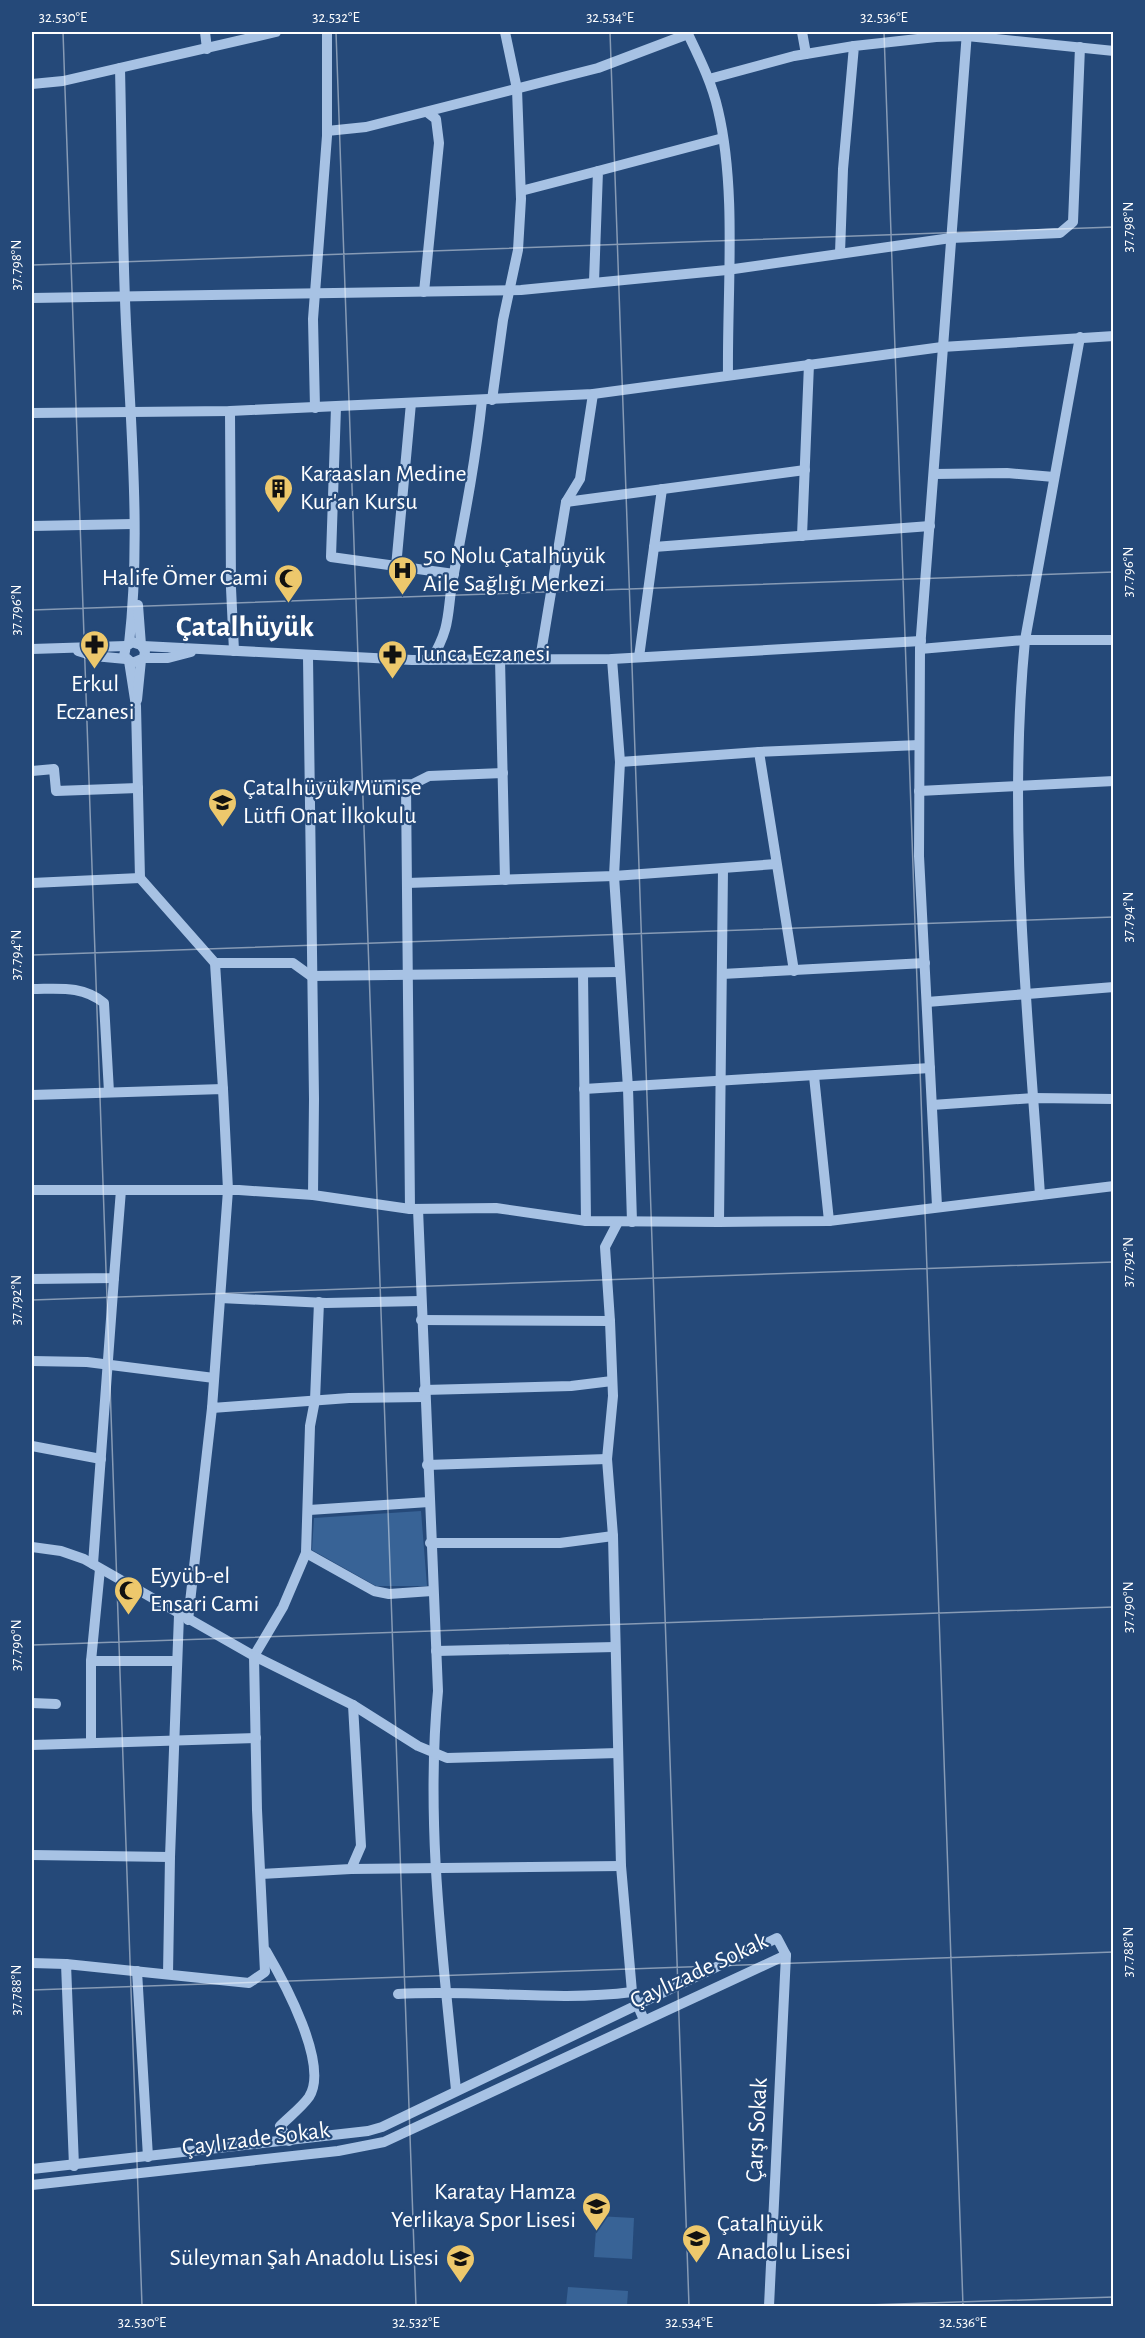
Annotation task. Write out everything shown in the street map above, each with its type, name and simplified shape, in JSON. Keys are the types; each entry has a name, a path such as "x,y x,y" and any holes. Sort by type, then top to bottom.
{"street":[{"path":"206,32 207,49"},
{"path":"32,84 63,81 276,32"},
{"path":"315,408 313,319 327,131 327,32"},
{"path":"431,660 445,638 454,574 518,250 521,191 517,88 505,32"},
{"path":"802,32 806,54"},
{"path":"327,131 366,127 598,68 687,33 709,79 726,161 728,375"},
{"path":"709,79 806,54 854,46 967,34 1113,51"},
{"path":"938,1206 919,856 921,645 967,34"},
{"path":"840,253 843,169 854,46"},
{"path":"32,298 511,291 727,270 951,238 1060,232 1070,227 1073,222 1080,47"},
{"path":"120,68 134,578 143,659 136,706"},
{"path":"424,292 439,143 436,119 427,112"},
{"path":"521,191 723,138"},
{"path":"594,282 597,171"},
{"path":"32,413 230,411 593,394 942,347 1113,336"},
{"path":"1040,1195 1026,992 1020,862 1020,691 1025,640 1080,337"},
{"path":"802,536 809,364"},
{"path":"540,659 566,502 580,479 593,394"},
{"path":"396,567 411,403"},
{"path":"336,407 332,557 454,574"},
{"path":"230,411 231,588 234,651"},
{"path":"566,502 806,470"},
{"path":"934,474 1007,473 1054,477"},
{"path":"639,657 662,489"},
{"path":"32,526 133,524"},
{"path":"654,548 930,526"},
{"path":"134,578 128,645 124,652 136,706 140,878 215,963 228,1190 212,1408 177,1661 172,1741 168,1974"},
{"path":"32,649 72,650 128,645 135,642 142,645 197,650 308,657 431,660 612,658 1025,640 1113,640"},
{"path":"72,650 135,663 143,659 168,658 197,650"},
{"path":"308,657 314,1099 313,1195"},
{"path":"612,658 620,762 614,876 628,1088 632,1222"},
{"path":"500,659 505,880"},
{"path":"620,762 759,752 920,745"},
{"path":"759,752 794,970"},
{"path":"32,771 54,769 56,790 138,788"},
{"path":"311,787 413,784 429,776 503,773"},
{"path":"919,791 1113,781"},
{"path":"406,784 407,975 414,1209 438,1691 432,1752 436,1870 456,2090"},
{"path":"407,883 614,876 776,864"},
{"path":"719,1222 723,869"},
{"path":"32,883 140,878"},
{"path":"215,963 293,963 311,976 620,972"},
{"path":"722,974 925,963"},
{"path":"583,973 586,1221"},
{"path":"927,1002 1026,992 1113,987"},
{"path":"32,989 80,989 93,993 104,1003 109,1092"},
{"path":"584,1089 930,1068"},
{"path":"814,1076 830,1221"},
{"path":"32,1095 223,1089"},
{"path":"932,1105 1034,1098 1113,1099"},
{"path":"32,1190 228,1190 313,1195 414,1209 496,1208 586,1221 719,1222 830,1221 1113,1186"},
{"path":"91,1743 91,1661 101,1459 121,1190"},
{"path":"618,1222 605,1247 612,1382 608,1459 613,1536 621,1866 632,1992 644,2020"},
{"path":"32,1279 114,1278"},
{"path":"220,1298 319,1302 420,1301"},
{"path":"32,1963 66,1964 249,1983 265,1972 254,1656 283,1607 306,1553 310,1426 315,1400 319,1302"},
{"path":"421,1320 610,1321"},
{"path":"32,1361 87,1362 214,1378"},
{"path":"212,1408 612,1382"},
{"path":"32,1446 101,1459"},
{"path":"427,1465 608,1459"},
{"path":"309,1510 429,1502"},
{"path":"430,1543 560,1543 613,1536"},
{"path":"32,1547 61,1551 96,1567 184,1618 447,1758 618,1753"},
{"path":"306,1553 374,1591 389,1594 432,1591"},
{"path":"436,1651 615,1647"},
{"path":"91,1661 177,1661"},
{"path":"32,1703 56,1704"},
{"path":"351,1869 361,1846 353,1706"},
{"path":"32,1745 256,1738"},
{"path":"32,1855 170,1857"},
{"path":"261,1874 351,1869 436,1870 621,1866"},
{"name":"Çaylızade Sokak","path":"32,2169 351,2134 382,2127 777,1938 786,1954 398,2137 370,2146 32,2185"},
{"path":"265,1949 297,2007 315,2080 310,2096 280,2126 289,2141"},
{"name":"Çarşı Sokak","path":"769,2307 786,1954"},
{"path":"66,1964 74,2166"},
{"path":"136,1971 148,2157"},
{"path":"398,1994 446,1991 597,1997 632,1992"}],"shaded area":[{"path":"421,1511 427,1586 376,1586 312,1550 314,1518"},
{"path":"597,2216 634,2218 632,2259 594,2257"},
{"path":"568,2287 628,2291 627,2306 566,2306"}],"place":[{"name":"Karaaslan Medine Kur'an Kursu","path":"279,514"},
{"name":"50 Nolu Çatalhüyük Aile Sağlığı Merkezi","path":"402,596"},
{"name":"Halife Ömer Cami","path":"289,604"},
{"name":"Erkul Eczanesi","path":"95,670"},
{"name":"Tunca Eczanesi","path":"392,680"},
{"name":"Çatalhüyük Münise Lütfi Onat İlkokulu","path":"222,828"},
{"name":"Eyyüb-el Ensari Cami","path":"129,1616"},
{"name":"Karatay Hamza Yerlikaya Spor Lisesi","path":"597,2232"},
{"name":"Çatalhüyük Anadolu Lisesi","path":"696,2264"},
{"name":"Süleyman Şah Anadolu Lisesi","path":"460,2284"}],"district":[{"name":"Çatalhüyük","path":"245,627"}]}
